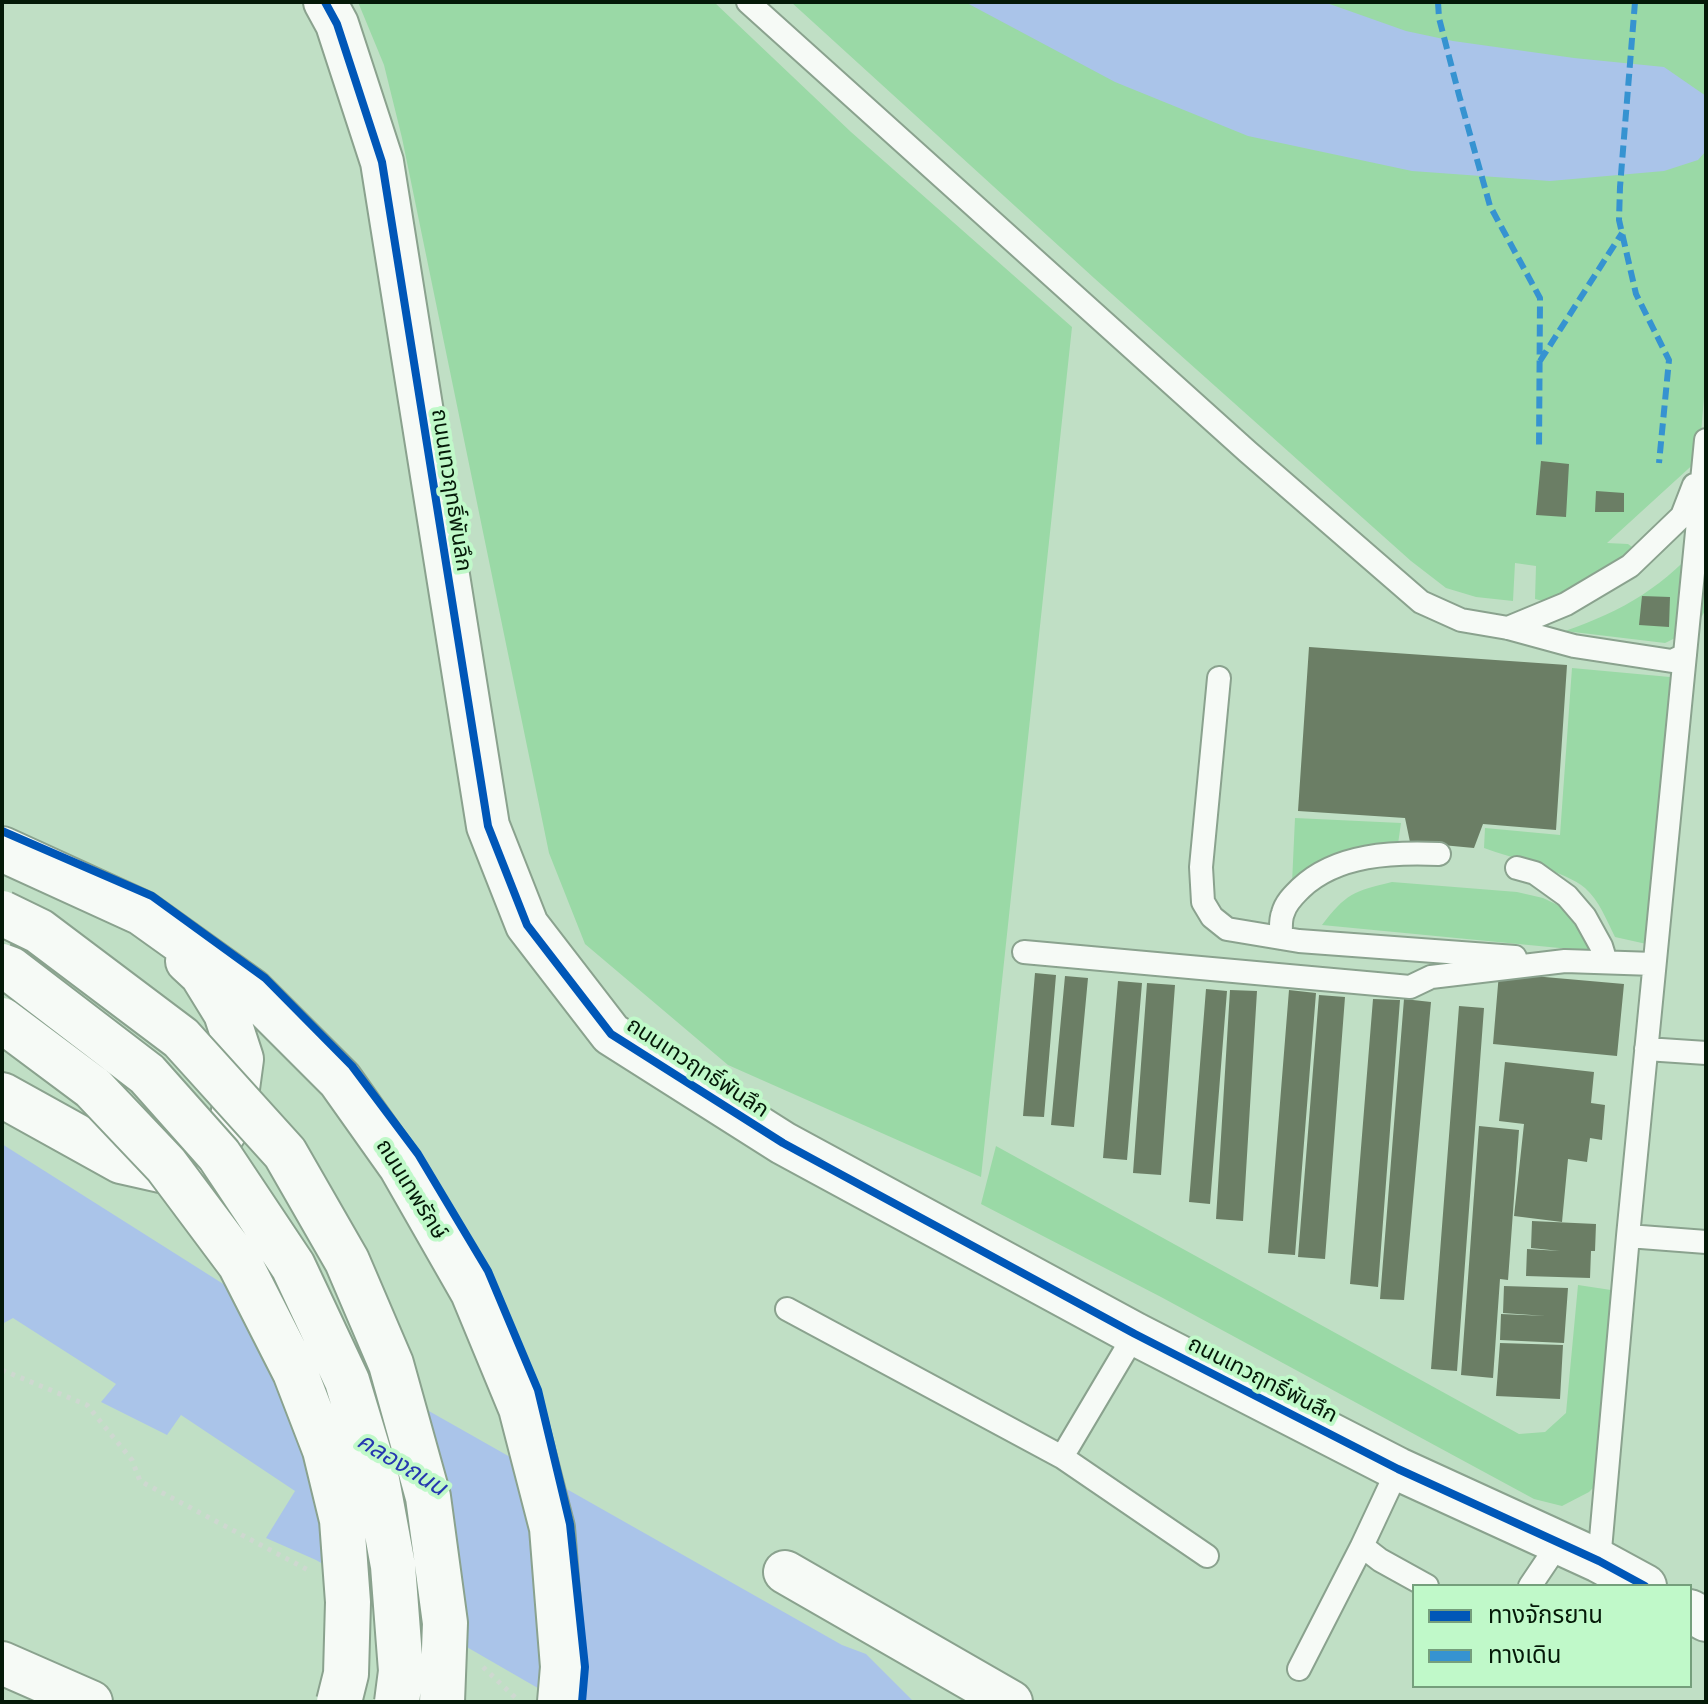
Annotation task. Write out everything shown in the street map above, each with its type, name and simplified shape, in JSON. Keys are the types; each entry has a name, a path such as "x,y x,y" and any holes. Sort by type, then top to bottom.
{"main road":[{"name":"ถนนเทพรักษ์","path":"2,849 142,913 251,991 340,1080 401,1166 473,1292 521,1408 552,1528 563,1667 560,1702"},
{"path":"2,913 39,931 181,1038 285,1153 347,1261 391,1364 428,1497 445,1623 442,1702"},
{"path":"2,1095 121,1161 161,1170 192,1161 219,1139 233,1118 241,1059 226,1013 202,974 142,913"},
{"path":"2,966 147,1074 219,1155 293,1266 347,1381 377,1480 393,1566 401,1671 397,1702"},
{"path":"2,1020 93,1088 166,1165 240,1264 295,1372 325,1450 342,1520 348,1602 346,1674 339,1702"}],"street":[{"name":"ถนนเทวฤทธิ์พันลึก","path":"325,2 337,24 382,162 488,826 527,925 611,1034 783,1143 1135,1334 1398,1469 1599,1561 1641,1584"},
{"path":"785,1572 1011,1702"},
{"path":"5,1672 91,1702"}],"lane":[{"path":"748,2 1248,452 1421,602 1461,620 1508,628 1574,646 1672,661 1685,655"},
{"path":"1508,628 1566,604 1630,566 1682,516 1691,497 1706,443"},
{"path":"1599,1561 1706,443"},
{"path":"1219,678 1201,867 1203,902 1212,917 1227,929 1299,941 1565,961 1654,964"},
{"path":"1281,938 1282,915 1289,900 1327,869 1352,860 1406,853 1439,854"},
{"path":"1517,868 1535,873 1567,896 1585,917 1606,962"},
{"path":"1024,952 1410,987 1431,977 1565,961"},
{"path":"1646,1049 1706,1053"},
{"path":"1628,1236 1706,1242"},
{"path":"787,1309 1062,1457 1207,1556"},
{"path":"1062,1457 1135,1334"},
{"path":"1299,1669 1398,1469"},
{"path":"1531,1584 1559,1543"},
{"path":"1362,1546 1380,1560 1423,1584"}],"path":[{"path":"2,1370 87,1405 132,1460 140,1481 314,1573"},
{"path":"476,1661 520,1702"}],"green space":[{"path":"358,2 714,2 851,132 1072,327 981,1177 728,1065 585,944 549,853 402,138 384,65"},
{"path":"791,2 1706,2 1706,372 1699,459 1607,543 1628,544 1639,552 1547,602 1535,599 1536,566 1515,563 1513,601 1476,597 1446,588 1411,561 1094,278"},
{"path":"1706,537 1705,610 1688,630 1665,643 1565,631 1606,615 1642,595 1675,570"},
{"path":"1572,668 1670,677 1651,945 1615,937 1594,898 1577,882 1484,848 1485,828 1560,835"},
{"path":"1295,818 1401,823 1397,851 1359,862 1291,905"},
{"path":"1392,882 1517,892 1543,898 1562,907 1601,952 1322,925 1351,895"},
{"path":"996,1146 1519,1434 1545,1432 1566,1413 1578,1285 1611,1290 1607,1474 1589,1492 1562,1506 1534,1499 1161,1297 981,1204"}],"water":[{"path":"965,2 1324,2 1406,31 1453,41 1664,67 1706,96 1706,151 1698,160 1664,171 1550,181 1412,171 1248,136 1115,82"},
{"name":"คลองถนน","path":"2,1144 383,1385 842,1645 866,1654 914,1702 562,1702 316,1560 266,1538 295,1491 181,1415 167,1435 101,1402 116,1384 13,1318 2,1324"}],"building":[{"path":"1541,461 1569,464 1566,517 1536,515"},
{"path":"1596,491 1624,493 1624,512 1595,512"},
{"path":"1642,596 1670,597 1669,627 1639,625"},
{"path":"1309,647 1567,665 1556,830 1483,824 1474,848 1410,842 1405,818 1298,811"},
{"path":"1035,973 1056,975 1044,1117 1023,1116"},
{"path":"1499,973 1624,984 1617,1056 1493,1044"},
{"path":"1065,976 1088,978 1074,1127 1051,1125"},
{"path":"1118,981 1142,983 1127,1160 1103,1158"},
{"path":"1147,983 1175,985 1161,1175 1133,1173"},
{"path":"1206,989 1227,991 1210,1204 1189,1202"},
{"path":"1230,990 1257,991 1243,1221 1216,1219"},
{"path":"1289,990 1316,993 1295,1255 1268,1253"},
{"path":"1319,995 1345,997 1325,1259 1298,1257"},
{"path":"1373,999 1400,1000 1378,1287 1350,1284"},
{"path":"1404,999 1431,1002 1404,1300 1380,1299"},
{"path":"1459,1006 1484,1008 1457,1371 1431,1369"},
{"path":"1505,1062 1594,1072 1591,1103 1605,1105 1602,1140 1590,1138 1587,1162 1568,1159 1562,1222 1514,1216 1524,1124 1499,1121"},
{"path":"1479,1126 1519,1130 1508,1280 1500,1279 1493,1378 1461,1375"},
{"path":"1532,1221 1596,1224 1590,1278 1526,1276 1527,1249 1560,1251 1531,1248"},
{"path":"1504,1286 1568,1288 1564,1343 1500,1340 1501,1314 1546,1316 1503,1313"},
{"path":"1500,1343 1563,1345 1560,1399 1496,1396"}],"marked path":[{"path":"1438,2 1439,18 1490,206 1540,298 1539,450"},
{"path":"1635,2 1619,220 1636,294 1669,360 1659,463"},
{"path":"1540,361 1622,233"}],"cycle path":[{"path":"325,2 337,24 382,162 488,826 527,925 611,1034 783,1143 1135,1334 1398,1469 1599,1561 1641,1584"},
{"path":"2,831 152,896 265,978 352,1066 418,1154 488,1271 538,1390 570,1524 585,1667 582,1702"}]}
